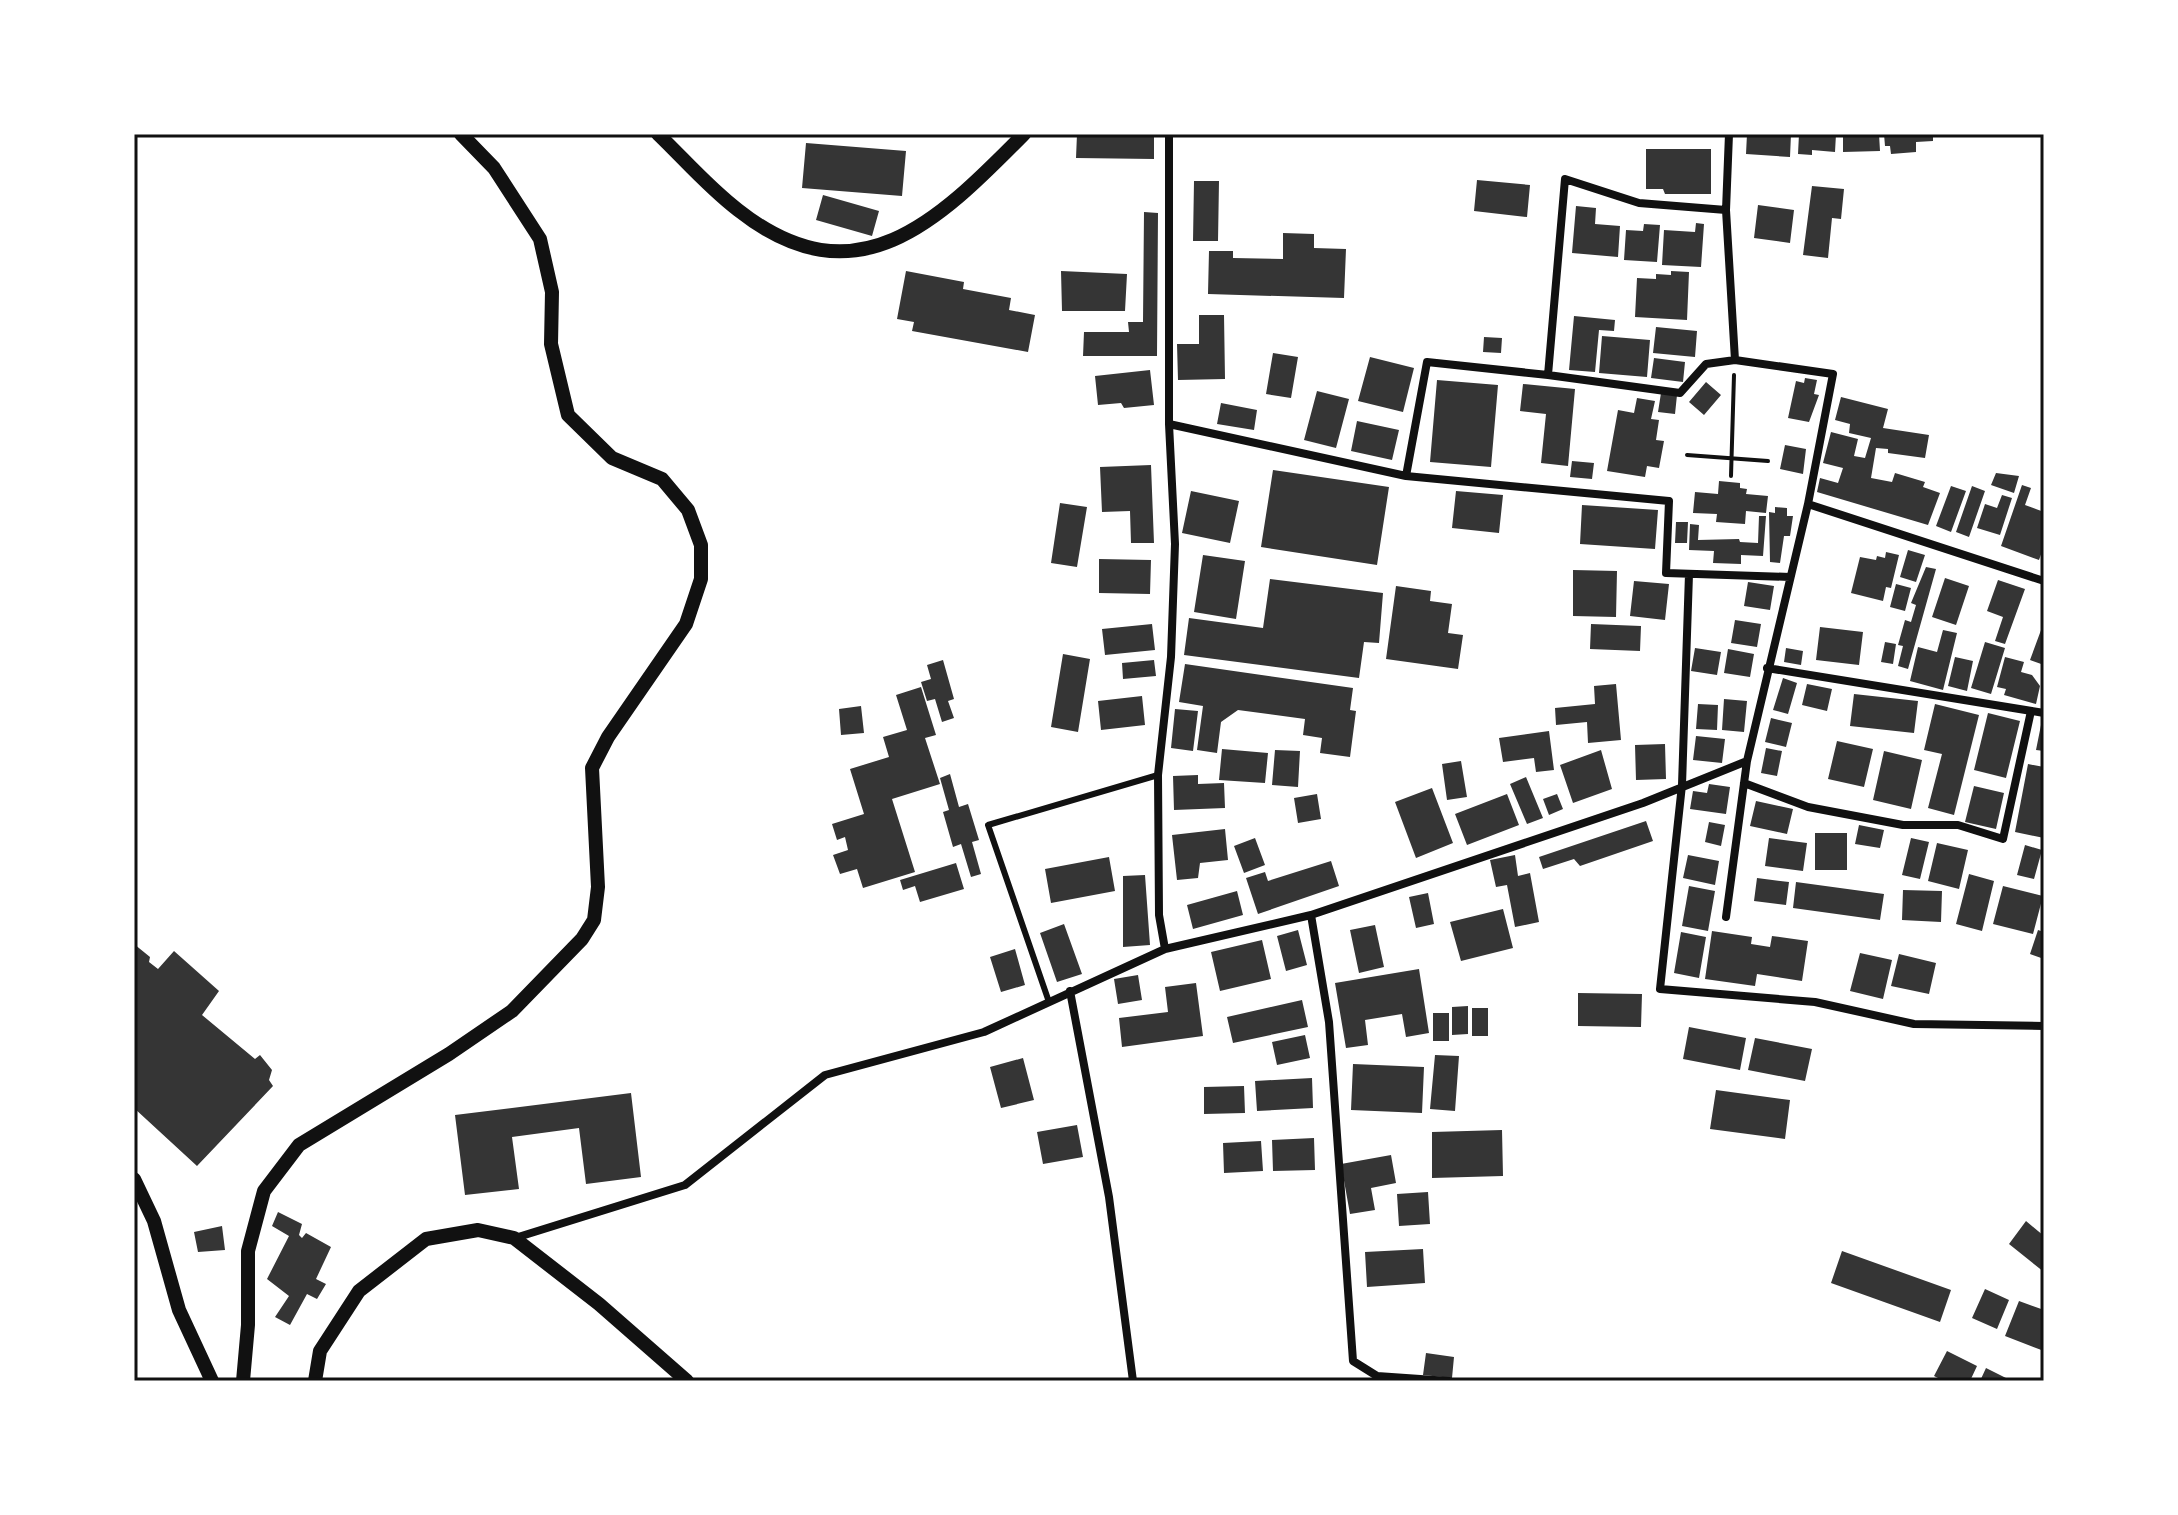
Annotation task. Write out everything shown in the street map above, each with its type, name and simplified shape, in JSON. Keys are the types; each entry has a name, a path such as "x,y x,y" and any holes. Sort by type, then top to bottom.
{"street":[{"path":"243,1381 248,1325 248,1251 264,1191 299,1145 449,1054 512,1011 582,939 594,920 598,887 592,768 608,737 686,624 701,579 701,545 688,510 662,479 612,458 568,415 551,344 552,292 540,239 494,168 461,134"},
{"path":"658,134 738,211 777,235 809,250 851,251 898,241 959,200 1024,134"},
{"path":"1165,949 1159,915 1158,775 1171,657 1175,544 1169,424 1169,134"},
{"path":"1729,134 1726,210 1735,360"},
{"path":"1548,375 1565,179 1639,203 1726,210"},
{"path":"1406,476 1427,362 1680,393 1706,364 1735,360 1833,374 1808,504 1747,761 1726,917"},
{"path":"1169,424 1406,476 1669,501 1666,573 1790,577"},
{"path":"1808,504 2044,581"},
{"path":"1689,574 1682,785 1660,989 1815,1002 1914,1024 2044,1026"},
{"path":"1767,668 2044,713"},
{"path":"1744,783 1808,807 1903,825 1958,825 2003,839 2031,711"},
{"path":"514,1238 578,1221 685,1185 825,1075 984,1032 1165,949 1311,915 1643,803 1747,761"},
{"path":"1311,915 1329,1022 1353,1361 1377,1376 1449,1381"},
{"path":"1070,991 1109,1197 1133,1381"},
{"path":"134,1179 154,1221 179,1310 212,1381"},
{"path":"315,1381 320,1351 359,1291 426,1239 478,1230 514,1238 599,1304 687,1381"}],"lane":[{"path":"1049,1002 988,825 1158,775"}],"path":[{"path":"1731,476 1735,360"},
{"path":"1687,455 1768,461"}],"building":[{"path":"1077,134 1154,134 1154,159 1076,158"},
{"path":"1747,134 1791,134 1790,157 1746,154"},
{"path":"1799,134 1836,134 1835,152 1812,150 1812,155 1798,154"},
{"path":"1843,134 1879,134 1880,151 1843,152"},
{"path":"1884,134 1933,134 1933,141 1916,142 1916,152 1891,154 1890,146 1885,146"},
{"path":"806,143 906,151 902,196 802,188"},
{"path":"1646,149 1711,149 1711,194 1665,194 1663,189 1646,189"},
{"path":"1477,180 1530,185 1527,217 1474,211"},
{"path":"1194,181 1219,181 1218,241 1193,241"},
{"path":"1812,186 1844,189 1841,219 1832,218 1828,258 1803,255"},
{"path":"823,195 879,211 872,236 816,220"},
{"path":"1758,205 1794,210 1790,243 1754,238"},
{"path":"1576,206 1596,208 1595,224 1620,226 1618,257 1572,253"},
{"path":"1144,212 1158,213 1157,356 1083,356 1084,332 1129,332 1128,322 1143,322"},
{"path":"1696,223 1704,224 1701,267 1662,265 1664,230 1695,232"},
{"path":"1644,224 1660,225 1657,262 1624,260 1626,230 1643,231"},
{"path":"1283,233 1314,234 1314,248 1346,249 1344,298 1208,294 1209,251 1233,251 1233,258 1283,259"},
{"path":"906,271 964,282 963,289 1011,298 1009,310 1035,315 1028,352 912,331 914,322 897,319"},
{"path":"1061,271 1127,274 1125,311 1062,311"},
{"path":"1671,271 1689,272 1687,320 1635,317 1637,278 1656,279 1656,274 1671,275"},
{"path":"1199,315 1224,315 1225,379 1178,380 1177,344 1199,344"},
{"path":"1574,316 1615,320 1614,331 1599,330 1595,372 1569,370"},
{"path":"1656,327 1697,331 1695,357 1653,353"},
{"path":"1602,336 1650,340 1647,377 1599,373"},
{"path":"1484,337 1502,338 1501,353 1483,352"},
{"path":"1273,353 1298,357 1291,398 1266,394"},
{"path":"1370,357 1414,368 1403,412 1358,401"},
{"path":"1654,358 1685,362 1683,382 1651,378"},
{"path":"1150,370 1154,405 1124,408 1121,403 1098,405 1095,376"},
{"path":"1805,378 1817,380 1814,394 1819,395 1809,422 1788,418 1796,381 1804,383"},
{"path":"1437,380 1498,385 1491,467 1430,462"},
{"path":"1706,382 1721,395 1704,415 1689,402"},
{"path":"1523,384 1575,389 1568,466 1541,463 1546,414 1520,411"},
{"path":"1317,391 1349,399 1336,448 1304,440"},
{"path":"1661,393 1677,395 1675,414 1658,412"},
{"path":"1841,397 1888,409 1883,428 1929,435 1925,458 1888,453 1888,449 1876,448 1871,478 1892,482 1895,473 1925,482 1923,487 1940,493 1928,525 1817,492 1820,478 1838,483 1843,468 1823,463 1831,432 1858,439 1854,456 1865,458 1871,438 1849,433 1850,424 1835,420"},
{"path":"1637,398 1655,401 1651,419 1659,420 1656,440 1664,441 1659,468 1647,466 1645,477 1607,471 1618,410 1634,413"},
{"path":"1221,403 1257,410 1254,430 1217,424"},
{"path":"1357,421 1399,430 1392,460 1351,451"},
{"path":"1785,445 1806,449 1803,474 1780,469"},
{"path":"1572,461 1594,463 1592,479 1570,477"},
{"path":"1151,465 1154,543 1131,543 1130,511 1102,512 1100,467"},
{"path":"1273,470 1389,487 1377,565 1261,547"},
{"path":"1996,473 2019,476 2014,493 1991,485"},
{"path":"1719,481 1740,483 1740,488 1747,489 1746,494 1768,496 1766,513 1746,511 1745,524 1716,522 1717,514 1693,513 1695,492 1718,494"},
{"path":"2022,485 2031,488 2025,505 2044,512 2044,546 2039,560 2001,546"},
{"path":"1951,486 1966,491 1951,532 1936,526"},
{"path":"1972,486 1985,491 1969,537 1956,532"},
{"path":"1191,491 1239,501 1230,543 1182,533"},
{"path":"1456,491 1503,495 1499,533 1452,528"},
{"path":"2002,495 2012,498 2000,535 1977,528 1985,504 1997,508"},
{"path":"1060,503 1087,507 1077,567 1051,563"},
{"path":"1582,505 1658,510 1655,549 1580,544"},
{"path":"1775,507 1787,508 1787,516 1793,516 1790,536 1784,536 1780,563 1770,562 1769,512 1775,513"},
{"path":"1759,516 1766,516 1763,556 1741,555 1741,564 1713,563 1714,551 1689,550 1690,524 1699,525 1698,540 1739,539 1740,542 1758,543"},
{"path":"1676,522 1688,522 1687,543 1675,543"},
{"path":"1908,550 1925,555 1916,582 1900,577"},
{"path":"1886,552 1899,555 1891,588 1886,587 1883,601 1851,593 1860,557 1876,560 1877,556 1885,558"},
{"path":"1203,555 1245,561 1236,619 1194,612"},
{"path":"1099,559 1151,560 1150,594 1099,593"},
{"path":"1926,567 1936,569 1908,669 1898,666 1903,646 1898,645 1905,620 1911,622 1916,605 1911,603"},
{"path":"1573,570 1617,571 1616,617 1573,616"},
{"path":"1945,578 1969,586 1956,625 1932,617"},
{"path":"1270,579 1383,593 1379,643 1364,642 1359,678 1184,655 1189,618 1263,628"},
{"path":"1998,580 2025,589 2005,644 1995,641 2003,617 1987,611"},
{"path":"1634,581 1669,584 1665,620 1630,616"},
{"path":"1748,582 1774,586 1770,610 1744,606"},
{"path":"1896,584 1911,588 1905,611 1890,607"},
{"path":"1396,586 1431,591 1430,601 1452,604 1448,633 1463,635 1458,669 1386,659"},
{"path":"1735,620 1761,624 1757,647 1731,643"},
{"path":"2044,622 2044,665 2030,660"},
{"path":"1152,624 1155,650 1105,655 1102,629"},
{"path":"1591,624 1641,626 1640,651 1590,649"},
{"path":"1820,627 1863,632 1859,665 1816,660"},
{"path":"1943,630 1957,633 1943,690 1910,681 1918,647 1937,652"},
{"path":"1885,642 1896,644 1893,664 1881,662"},
{"path":"1985,642 2005,648 1991,694 1971,688"},
{"path":"1695,648 1721,652 1717,675 1691,671"},
{"path":"1786,648 1803,651 1801,665 1784,662"},
{"path":"1728,649 1754,654 1750,677 1724,673"},
{"path":"1063,654 1090,659 1078,732 1051,727"},
{"path":"1955,657 1973,661 1967,691 1948,686"},
{"path":"2005,657 2024,662 2021,672 2032,675 2040,686 2036,704 2004,695 2006,689 1997,687"},
{"path":"943,660 954,699 948,701 954,718 942,722 935,699 927,701 921,682 931,679 927,665"},
{"path":"1154,660 1156,676 1123,679 1122,663"},
{"path":"1185,664 1353,688 1350,710 1356,711 1350,757 1320,753 1322,738 1303,735 1305,719 1238,710 1221,722 1217,753 1197,750 1203,706 1179,702"},
{"path":"1783,678 1797,683 1788,714 1773,710"},
{"path":"1616,684 1621,740 1588,743 1587,722 1556,725 1555,708 1595,704 1594,686"},
{"path":"1807,684 1832,689 1827,711 1802,705"},
{"path":"921,687 936,735 925,738 940,784 892,799 915,872 863,888 857,869 840,874 833,855 848,850 845,837 837,840 832,824 864,814 850,769 889,757 883,737 907,730 896,695"},
{"path":"1854,694 1918,701 1914,733 1850,726"},
{"path":"1142,696 1145,725 1101,730 1098,701"},
{"path":"1724,699 1747,701 1744,732 1722,730"},
{"path":"1698,704 1718,705 1717,730 1696,729"},
{"path":"1935,704 1979,715 1954,815 1928,808 1942,754 1924,750"},
{"path":"861,706 864,733 841,735 839,709"},
{"path":"1175,709 1198,711 1193,751 1171,748"},
{"path":"1988,713 2020,721 2006,778 1974,770"},
{"path":"1771,718 1792,723 1786,747 1765,742"},
{"path":"2041,725 2044,725 2044,751 2036,750"},
{"path":"1549,731 1554,770 1536,772 1534,758 1503,762 1499,738"},
{"path":"1696,736 1725,739 1722,763 1693,760"},
{"path":"1837,741 1873,749 1864,787 1828,779"},
{"path":"1665,744 1666,779 1636,780 1635,745"},
{"path":"1766,748 1782,751 1777,776 1761,773"},
{"path":"1222,749 1268,753 1265,783 1219,780"},
{"path":"1275,750 1300,751 1298,787 1272,785"},
{"path":"1601,750 1612,789 1573,803 1560,765"},
{"path":"1884,751 1922,760 1911,809 1873,800"},
{"path":"1461,761 1467,797 1447,800 1442,764"},
{"path":"2028,764 2044,767 2044,838 2015,832"},
{"path":"950,774 959,807 968,804 979,840 972,842 981,874 971,877 961,844 953,847 943,812 949,810 940,778"},
{"path":"1198,775 1198,784 1224,783 1225,808 1174,810 1173,776"},
{"path":"1526,777 1543,818 1527,824 1510,784"},
{"path":"1709,784 1730,787 1726,814 1690,809 1693,791 1707,793"},
{"path":"1974,786 2004,793 1996,829 1965,822"},
{"path":"1432,788 1453,843 1416,858 1395,802"},
{"path":"1317,794 1321,819 1298,823 1294,798"},
{"path":"1507,794 1519,825 1467,845 1455,814"},
{"path":"1557,794 1563,809 1549,815 1543,799"},
{"path":"1756,801 1793,809 1787,834 1750,826"},
{"path":"1646,821 1653,841 1580,866 1574,859 1543,869 1539,857"},
{"path":"1709,822 1725,825 1721,846 1705,842"},
{"path":"1859,825 1884,830 1880,848 1855,844"},
{"path":"1225,829 1228,860 1200,863 1198,878 1177,880 1172,835"},
{"path":"1815,833 1847,833 1847,870 1815,870"},
{"path":"1255,838 1265,865 1244,873 1234,846"},
{"path":"1769,838 1807,843 1803,871 1765,866"},
{"path":"1911,838 1929,842 1920,879 1902,875"},
{"path":"1937,843 1968,850 1959,889 1928,881"},
{"path":"2025,845 2042,850 2034,879 2017,875"},
{"path":"1515,855 1518,876 1530,873 1539,922 1515,927 1507,885 1496,887 1490,860"},
{"path":"1688,855 1719,861 1715,885 1683,878"},
{"path":"1109,857 1115,891 1051,903 1045,869"},
{"path":"1331,861 1339,886 1258,914 1246,878 1265,872 1268,881"},
{"path":"956,863 964,889 920,902 915,886 903,890 900,880"},
{"path":"1969,874 1994,881 1982,931 1956,924"},
{"path":"1145,875 1150,945 1123,947 1123,876"},
{"path":"1757,878 1789,882 1786,905 1754,901"},
{"path":"1796,882 1884,894 1880,920 1793,908"},
{"path":"1689,886 1715,891 1708,931 1682,926"},
{"path":"2003,886 2043,896 2033,934 1993,924"},
{"path":"1903,890 1942,891 1941,922 1902,920"},
{"path":"1237,891 1243,915 1193,929 1187,905"},
{"path":"1428,893 1434,924 1416,928 1409,897"},
{"path":"1503,909 1513,948 1461,961 1450,922"},
{"path":"1064,924 1082,974 1057,982 1040,933"},
{"path":"1375,925 1384,967 1359,973 1350,930"},
{"path":"1298,930 1307,965 1286,971 1277,936"},
{"path":"2038,930 2044,932 2044,959 2030,954"},
{"path":"1712,931 1752,937 1751,944 1770,947 1772,936 1808,941 1802,981 1757,974 1755,986 1705,979"},
{"path":"1681,932 1706,937 1699,978 1674,973"},
{"path":"1262,940 1271,979 1220,991 1211,952"},
{"path":"134,944 150,957 149,962 158,969 174,951 219,991 202,1015 255,1059 260,1055 272,1070 269,1080 273,1086 197,1166 134,1108"},
{"path":"1015,949 1025,985 1001,992 990,957"},
{"path":"1860,953 1892,960 1883,999 1850,991"},
{"path":"1899,954 1936,963 1929,994 1891,986"},
{"path":"1419,969 1429,1033 1406,1037 1402,1014 1365,1020 1368,1045 1346,1048 1335,983"},
{"path":"1138,975 1142,1000 1118,1004 1114,979"},
{"path":"1196,983 1203,1036 1122,1047 1119,1018 1168,1012 1165,987"},
{"path":"1578,993 1642,994 1641,1027 1578,1026"},
{"path":"1302,1000 1308,1027 1233,1043 1227,1017"},
{"path":"1468,1006 1468,1034 1452,1035 1452,1007"},
{"path":"1472,1008 1488,1008 1488,1036 1472,1036"},
{"path":"1433,1013 1449,1013 1449,1041 1433,1041"},
{"path":"1689,1027 1746,1038 1740,1070 1683,1059"},
{"path":"1305,1035 1310,1058 1277,1065 1272,1042"},
{"path":"1755,1038 1812,1049 1805,1081 1748,1070"},
{"path":"1435,1055 1459,1056 1455,1111 1430,1109"},
{"path":"1023,1058 1034,1100 1001,1108 990,1067"},
{"path":"1353,1064 1424,1067 1422,1113 1351,1110"},
{"path":"1312,1078 1313,1108 1257,1111 1255,1081"},
{"path":"1244,1086 1245,1113 1204,1114 1204,1087"},
{"path":"1716,1090 1790,1100 1785,1139 1710,1129"},
{"path":"631,1093 641,1177 586,1184 579,1128 512,1137 519,1189 465,1195 455,1115"},
{"path":"1077,1125 1083,1157 1043,1164 1037,1132"},
{"path":"1502,1130 1503,1176 1432,1178 1432,1132"},
{"path":"1314,1138 1315,1170 1273,1171 1272,1140"},
{"path":"1261,1141 1263,1171 1224,1173 1223,1143"},
{"path":"1391,1155 1396,1183 1371,1188 1375,1210 1350,1214 1341,1164"},
{"path":"1428,1192 1430,1224 1399,1226 1397,1194"},
{"path":"278,1212 302,1224 299,1235 302,1238 306,1233 331,1247 316,1279 326,1284 317,1299 307,1294 290,1325 275,1317 289,1296 267,1279 289,1236 272,1226"},
{"path":"2026,1221 2044,1236 2044,1272 2009,1244"},
{"path":"222,1226 225,1250 198,1252 194,1232"},
{"path":"1423,1249 1425,1283 1367,1287 1365,1252"},
{"path":"1842,1251 1951,1290 1940,1322 1831,1283"},
{"path":"1985,1289 2009,1300 1997,1329 1972,1318"},
{"path":"2019,1301 2044,1310 2044,1351 2005,1336"},
{"path":"1947,1351 1977,1366 1970,1381 1944,1381 1934,1376"},
{"path":"1426,1353 1454,1357 1452,1378 1423,1375"},
{"path":"1986,1368 2012,1381 1980,1381"}]}
